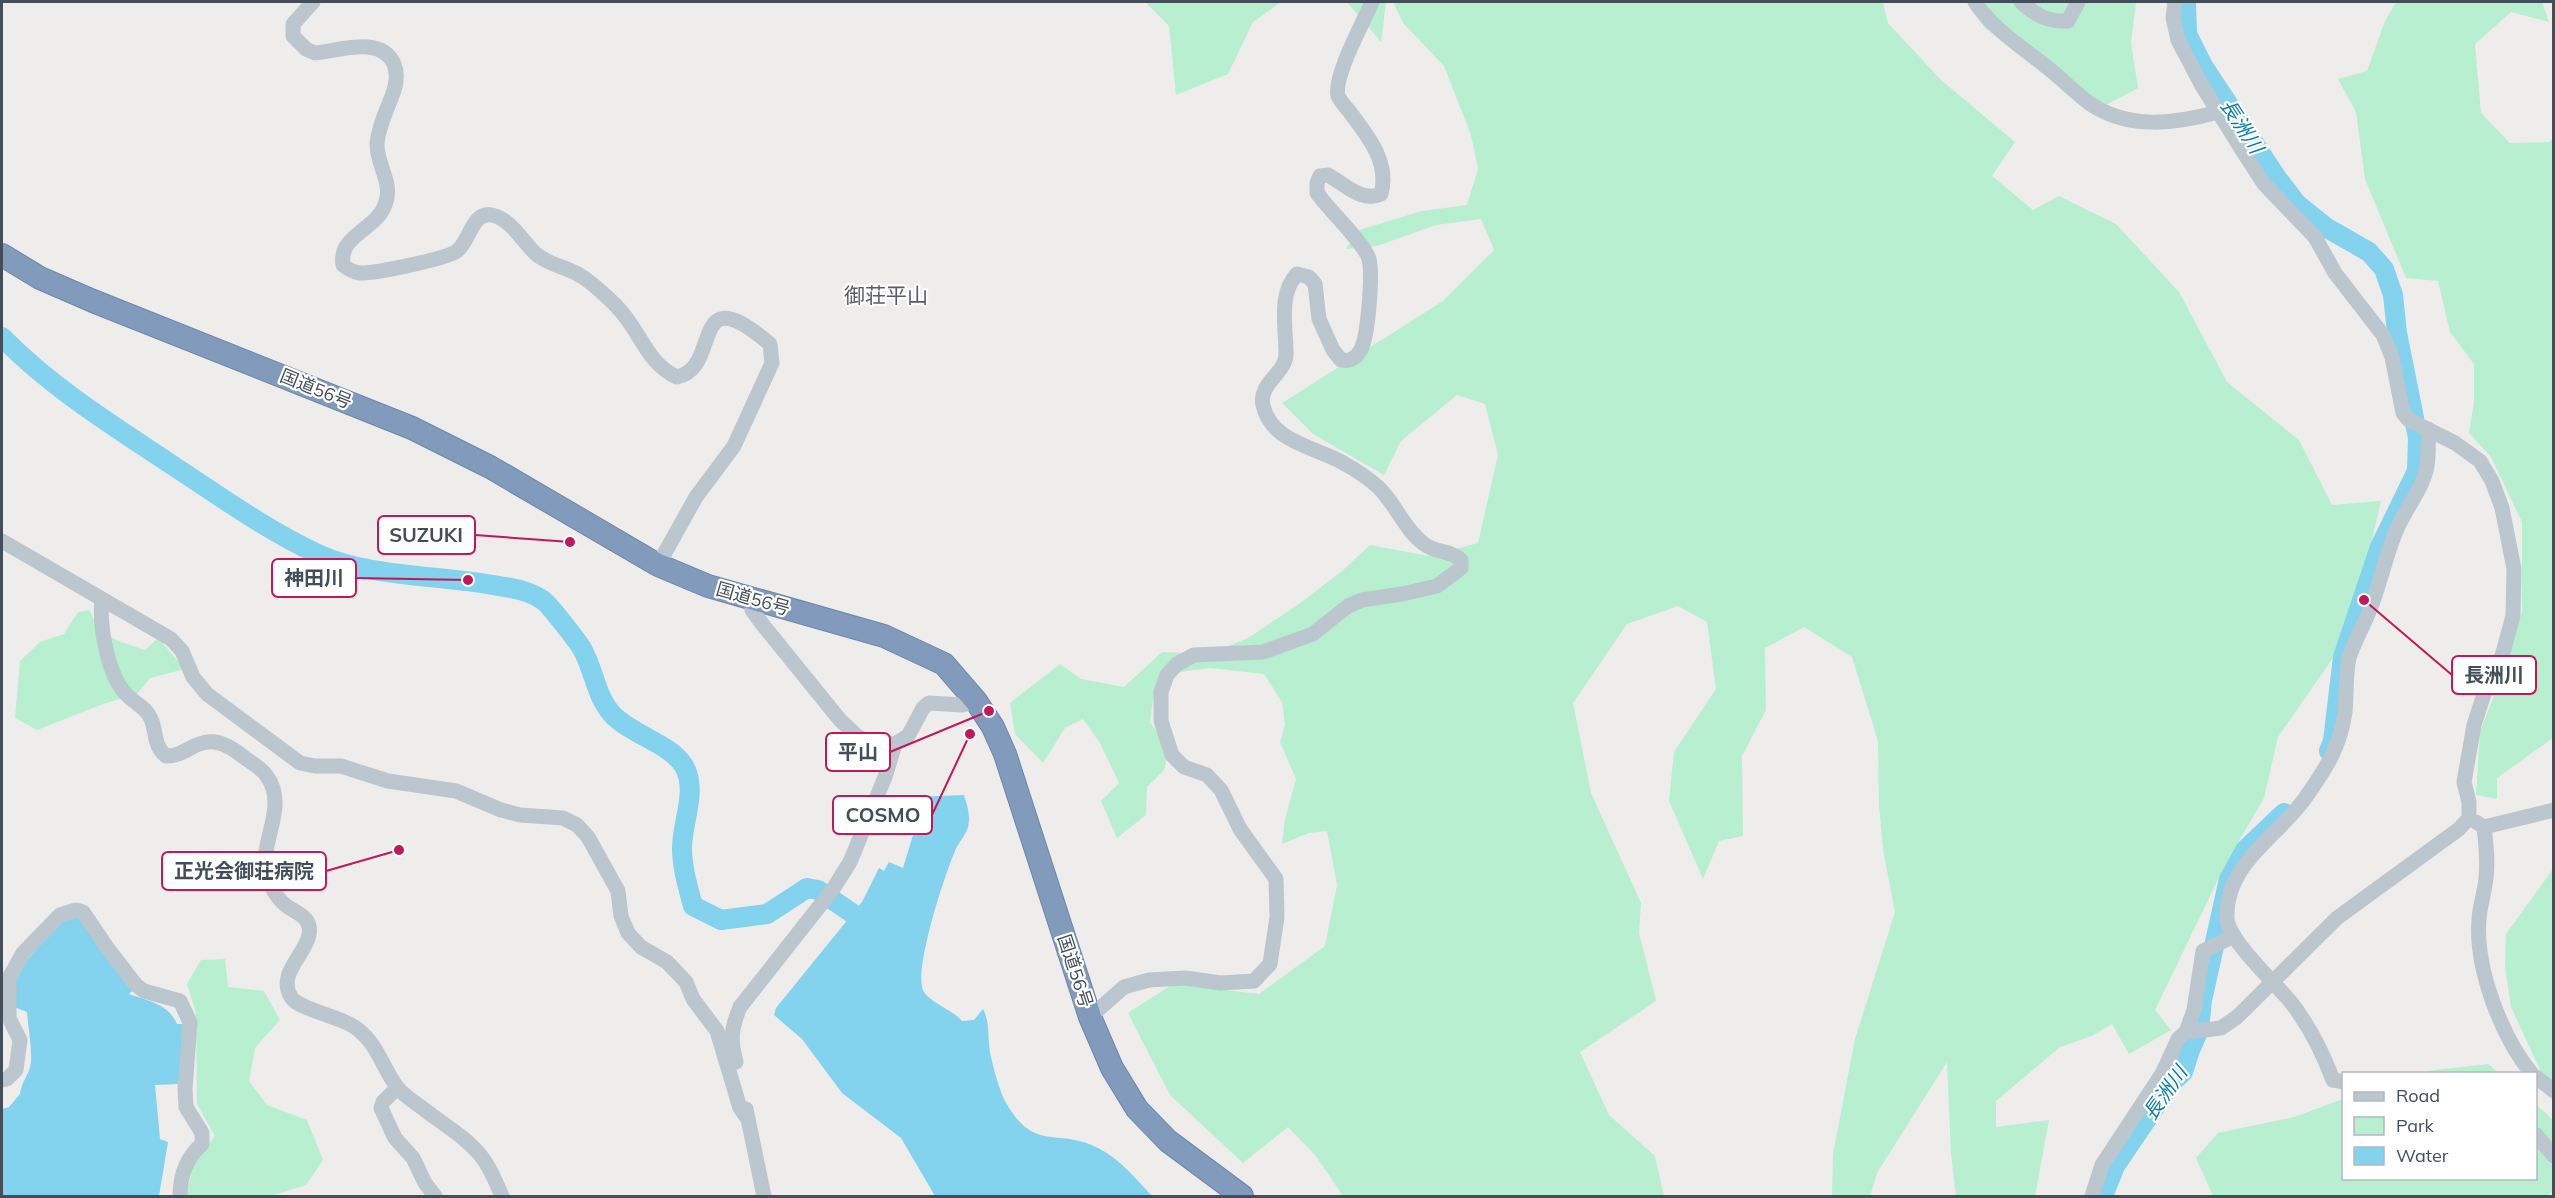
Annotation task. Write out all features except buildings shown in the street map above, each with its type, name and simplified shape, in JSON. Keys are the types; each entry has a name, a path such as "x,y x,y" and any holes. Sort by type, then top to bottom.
{"highway":[{"name":"国道56号","path":"2,255 40,278 93,301 411,428 490,467 658,565 708,586 884,636 944,664 976,701 993,727 1005,754 1090,1017 1112,1068 1137,1109 1168,1141 1242,1197"}],"street":[{"path":"313,2 293,24 293,36 299,43 315,53 355,47 374,47 385,51 395,67 396,83 382,114 377,146 388,190 386,204 373,223 344,247 341,257 343,265 351,271 372,272 437,260 458,250 477,219 483,215 493,215 514,229 544,261 582,276 618,307 659,367 670,374 677,377 692,370 707,336 721,319 729,317 738,320 770,344 772,363 734,446 701,489 658,565"},
{"path":"1090,1017 1124,987 1149,980 1185,978 1221,983 1254,981 1270,964 1276,917 1276,879 1240,829 1221,790 1207,775 1184,767 1172,755 1161,721 1161,692 1167,675 1177,664 1194,655 1263,652 1313,634 1355,603 1437,586 1461,568 1461,560 1455,555 1428,547 1415,538 1379,488 1343,463 1295,442 1278,431 1268,418 1263,404 1263,393 1286,358 1285,291 1297,274 1309,277 1315,284 1319,319 1333,350 1341,360 1349,362 1355,358 1362,347 1371,285 1369,258 1317,194 1317,183 1320,176 1328,175 1365,198 1373,198 1381,194 1382,166 1375,148 1338,97 1339,81 1348,55 1372,2"},
{"path":"1975,2 2013,41 2101,110 2124,119 2157,124 2218,112"},
{"path":"2021,2 2036,16 2053,22 2068,21 2078,2"},
{"path":"2175,2 2173,18 2178,40 2218,112 2264,184 2315,237 2335,273 2383,335 2392,357 2403,413 2409,420 2456,443 2480,461 2492,481 2502,507 2514,569 2513,616 2502,656 2484,694 2466,763 2464,782 2469,802 2469,818 2459,828 2337,918 2274,984 2237,1017 2221,1028 2186,1032"},
{"path":"2342,1082 2333,1080 2318,1041 2290,1000 2234,936 2227,921 2229,898 2238,874 2256,850 2295,813 2331,761 2339,740 2350,657 2373,603 2380,573 2397,529 2417,492 2427,467 2428,429"},
{"path":"2,541 171,639 182,651 193,677 207,694 300,763 315,766 327,764 341,766 388,781 456,791 501,810 520,815 563,818 577,825 588,837 618,891 621,916 628,933 641,947 667,962 686,982 693,999 717,1031 740,1108 747,1118"},
{"path":"751,599 752,610 763,625 840,720 867,742 895,744 908,736 923,708 929,703 962,705 976,701"},
{"path":"102,600 100,615 111,670 116,682 128,696 146,710 152,720 159,750 166,756 178,756 209,741 222,744 234,749 264,772 271,783 276,794 275,811 266,852 266,874 272,891 284,904 303,914 309,925 309,935 289,972 288,984 291,998 302,1006 332,1015 351,1024 369,1037 397,1088 480,1154 490,1169 502,1197"},
{"path":"764,1197 747,1118 744,1088 732,1048 732,1027 740,1007 833,889 850,862 885,777 895,744"},
{"path":"2469,818 2484,827 2553,810"},
{"path":"2484,827 2486,877 2479,920 2480,950 2487,987 2495,1009 2531,1072"},
{"path":"2,1080 7,1079 16,1070 20,1040 9,1018 9,978 13,968 23,953 60,915 76,910 84,912 106,946 136,985 144,991 180,1001 190,1022 184,1089 186,1107 202,1133 202,1144 191,1153 184,1168 180,1183 180,1197"},
{"path":"2092,1197 2102,1165 2162,1074 2178,1039 2186,1032 2194,1010 2203,951 2234,936"},
{"path":"2537,1079 2553,1091"},
{"path":"397,1088 383,1102 381,1108 395,1138 413,1158 425,1183 435,1197"},
{"path":"2537,1137 2547,1146 2553,1156"}],"green space":[{"path":"1145,2 1281,2 1253,22 1228,74 1176,95 1169,26"},
{"path":"1347,2 1386,2 1381,42"},
{"path":"1393,2 1883,2 1888,23 1941,80 2015,142 1992,176 2033,210 2059,196 2116,224 2179,292 2227,382 2299,440 2332,505 2381,501 2366,566 2335,655 2278,737 2264,798 2225,865 2155,1010 2171,1030 2129,1054 2112,1024 2092,1036 2060,1047 1996,1101 1996,1127 2049,1120 2035,1196 1956,1196 1951,1154 1947,1062 1877,1173 1870,1196 1832,1196 1833,1154 1855,1039 1895,912 1883,849 1879,806 1878,741 1852,657 1804,627 1765,648 1766,710 1742,756 1743,836 1719,841 1703,879 1669,801 1674,752 1716,689 1707,622 1678,606 1627,624 1573,703 1591,793 1641,903 1639,933 1656,1001 1580,1052 1609,1115 1655,1156 1664,1196 1343,1196 1316,1156 1288,1127 1243,1163 1170,1095 1128,1013 1173,984 1259,994 1325,946 1337,885 1327,831 1309,833 1282,844 1285,819 1296,779 1280,742 1285,725 1282,702 1264,674 1210,668 1180,672 1154,692 1150,722 1169,750 1164,770 1147,787 1146,815 1117,838 1101,801 1119,783 1100,743 1083,719 1065,728 1043,763 1015,734 1010,703 1060,664 1081,679 1124,687 1162,652 1209,654 1248,638 1299,604 1342,571 1370,545 1429,556 1478,543 1498,455 1485,404 1457,395 1401,441 1384,475 1313,434 1282,403 1443,301 1494,250 1481,219 1436,225 1377,246 1346,249 1359,230 1422,211 1467,205 1478,169 1471,135 1444,66 1403,23"},
{"path":"1968,2 2136,2 2131,43 2138,88 2106,105 2045,71 1984,27"},
{"path":"2396,2 2542,2 2549,22 2511,12 2475,44 2481,113 2510,143 2549,142 2554,138 2553,738 2497,778 2497,799 2476,795 2480,731 2502,676 2522,612 2522,522 2491,457 2469,433 2474,403 2474,364 2450,332 2438,281 2406,278 2365,179 2356,112 2338,79 2367,71 2385,21"},
{"path":"89,610 105,633 118,641 145,650 158,638 185,669 150,678 137,694 103,704 37,730 15,718 20,661 40,642 64,634 78,612"},
{"path":"2553,869 2553,1083 2542,1074 2511,1007 2505,967 2506,934"},
{"path":"225,959 228,987 264,991 280,1020 255,1048 249,1081 267,1105 307,1120 323,1160 306,1185 270,1196 186,1196 194,1163 215,1136 197,1104 196,1013 187,984 201,960"},
{"path":"2488,1064 2498,1072 2423,1072"},
{"path":"2342,1099 2342,1180 2537,1180 2537,1105 2553,1120 2553,1191 2547,1196 2213,1196 2196,1158 2218,1133 2294,1117"}],"water":[{"path":"964,795 969,823 966,833 956,848 938,899 923,962 921,979 923,990 930,998 962,1021 974,1020 983,1009 987,1022 991,1057 1000,1089 1005,1101 1026,1128 1036,1134 1070,1139 1098,1148 1121,1164 1152,1196 935,1196 901,1138 842,1093 802,1039 774,1015 776,1008 862,902 879,868 884,871 889,862 903,868 920,812 909,807 914,797"},
{"path":"72,916 81,917 132,991 129,994 157,1004 169,1012 177,1024 183,1024 179,1084 155,1085 160,1139 168,1142 159,1196 2,1196 2,1109 9,1107 20,1094 31,1062 27,1012 14,1007 15,974 62,920"}],"waterway":[{"name":"長洲川","path":"2186,2 2187,34 2203,66 2277,178 2297,204 2327,228 2369,252 2384,269 2393,295 2397,333 2418,438 2417,471 2380,547 2343,657 2333,741 2329,751"},
{"path":"2,337 42,374 107,422 245,513 318,554 358,567 513,588 532,594 544,601 581,647 606,707 629,728 670,751 684,766 688,775 690,796 682,855 693,906 721,920 767,914 807,888 818,890 865,922"},
{"name":"長洲川","path":"2103,1196 2115,1166 2172,1082 2183,1072 2199,1030 2202,1000 2229,879 2245,850 2284,813"}],"place":[{"name":"SUZUKI","path":"570,542"},
{"name":"神田川","path":"468,580"},
{"name":"長洲川","path":"2364,600"},
{"name":"平山","path":"989,711"},
{"name":"COSMO","path":"970,734"},
{"name":"正光会御荘病院","path":"399,850"}],"district":[{"name":"御荘平山","path":"886,296"}]}
